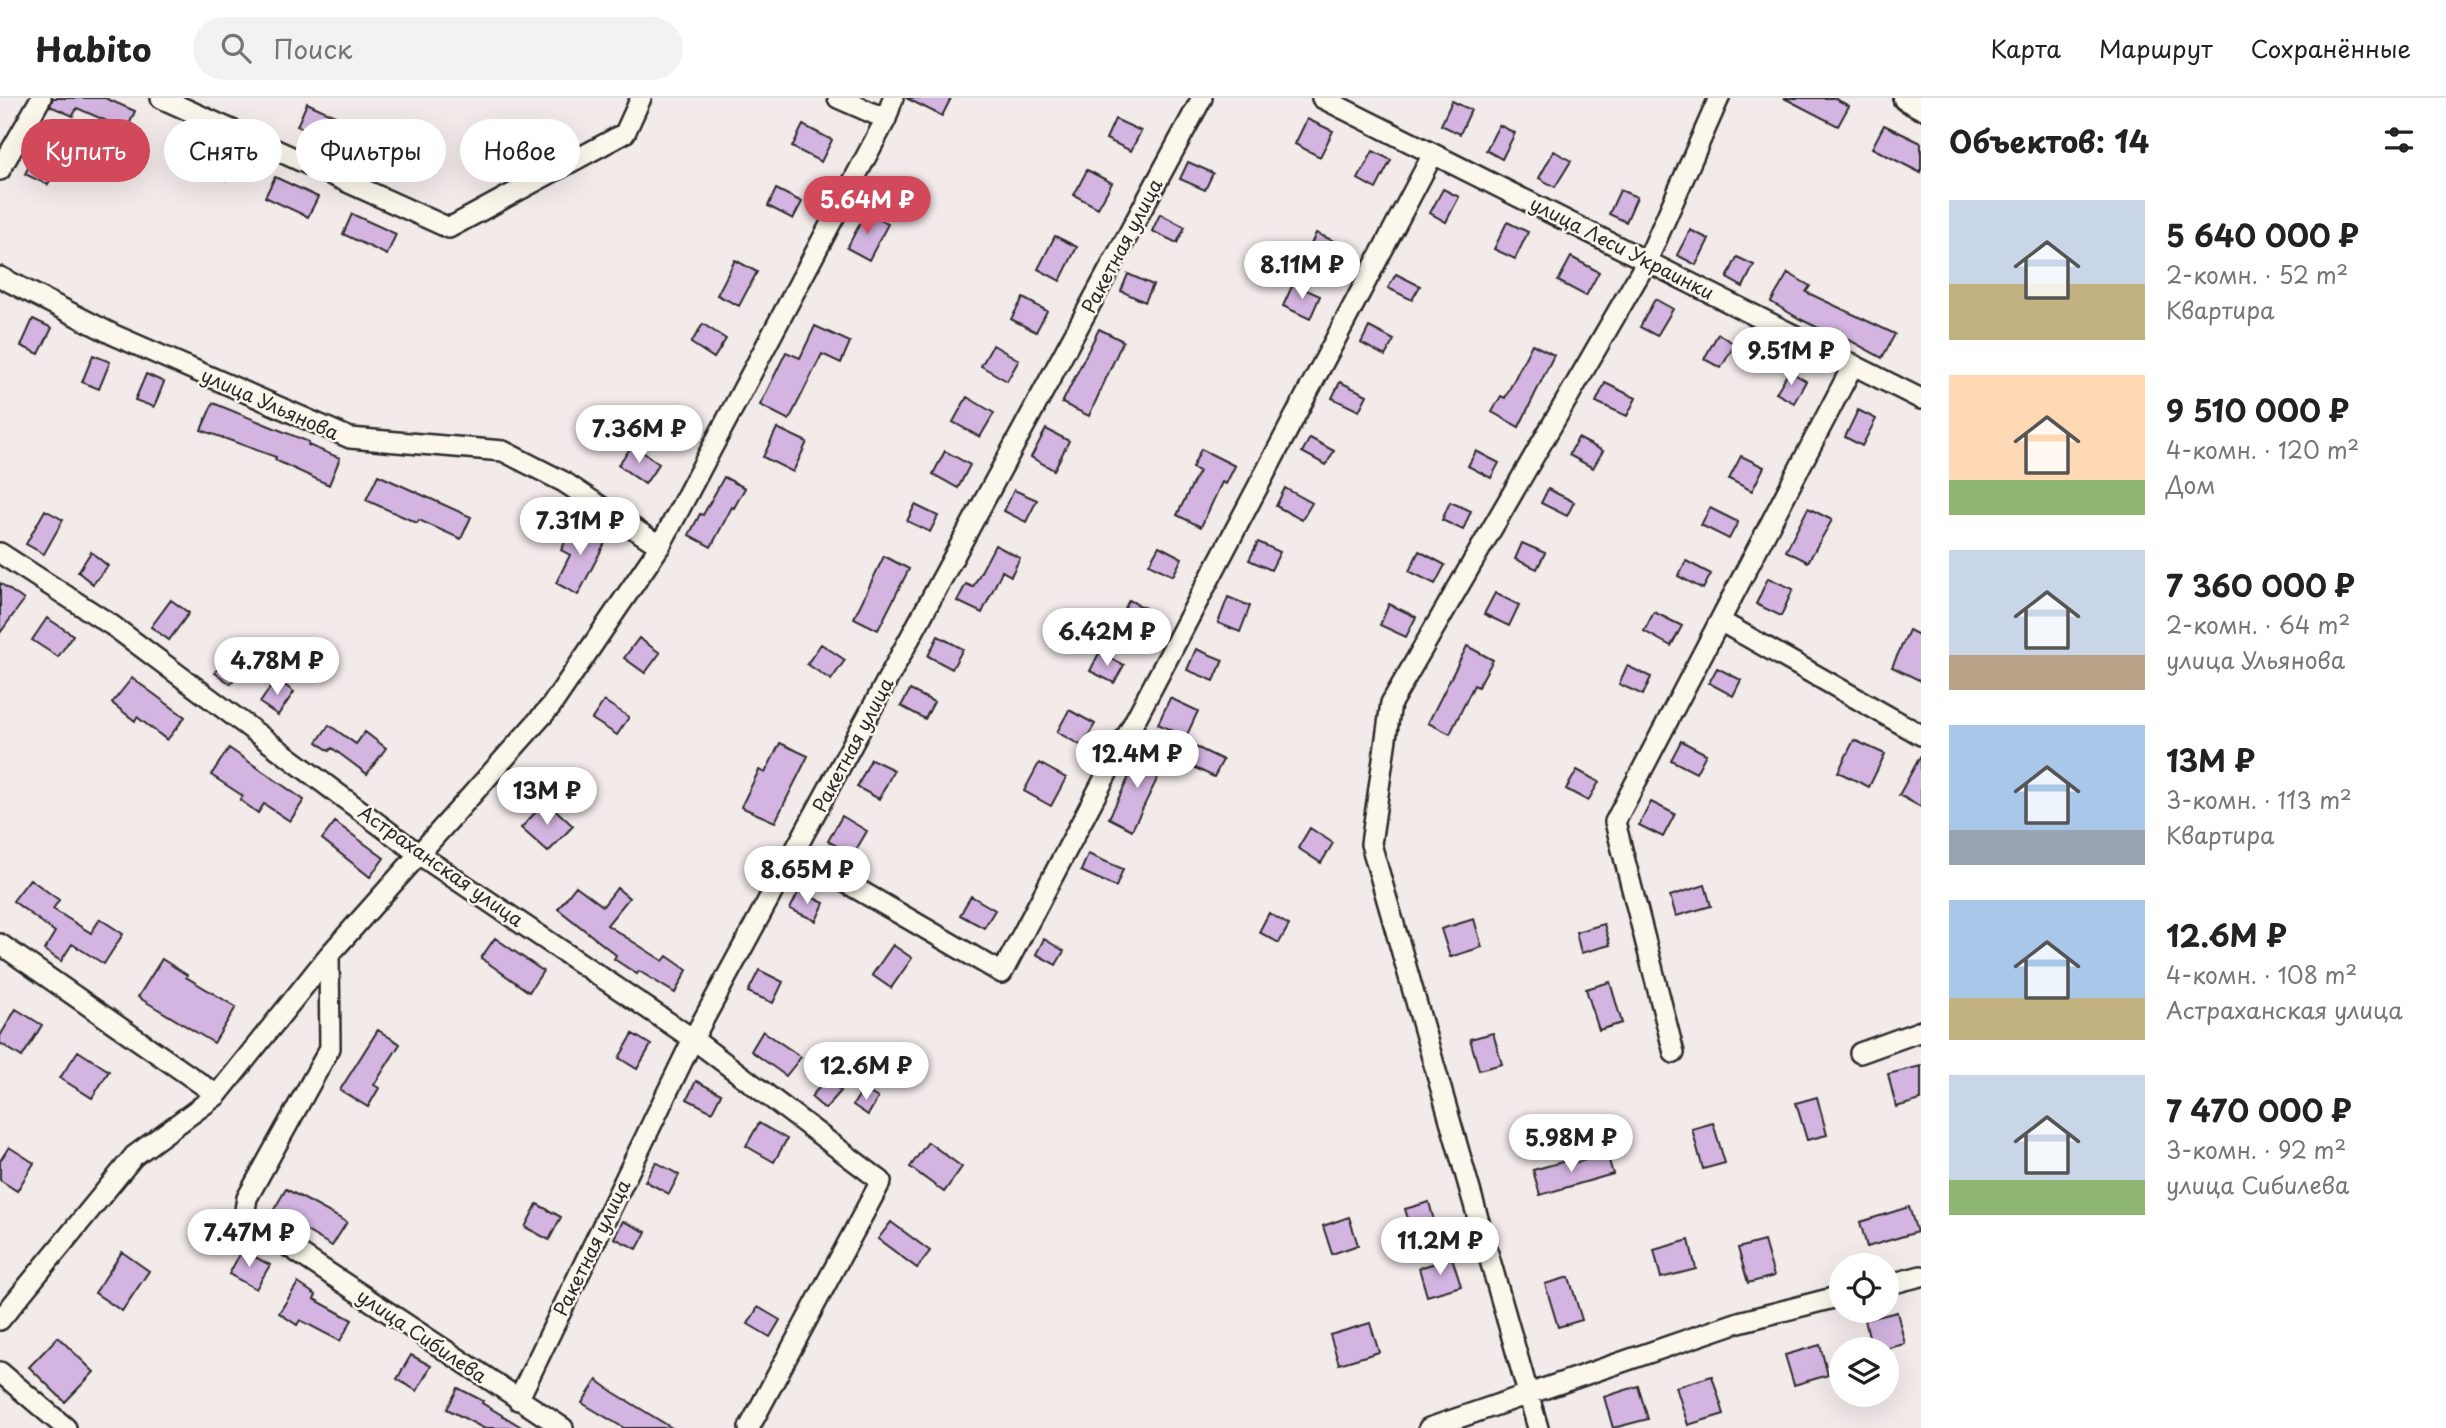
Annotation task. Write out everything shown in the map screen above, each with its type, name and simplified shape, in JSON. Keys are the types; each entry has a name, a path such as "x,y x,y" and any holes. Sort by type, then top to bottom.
{"main road":[{"path":"1906,98 1921,106"}],"street":[{"path":"0,170 41,98"},
{"path":"161,98 449,228 625,133 641,98"},
{"path":"838,98 886,119"},
{"path":"0,1320 134,1156 217,1094 329,955 421,855 551,706 660,546 886,119 893,98"},
{"name":"Ракетная улица","path":"518,1400 693,1039 1202,98"},
{"name":"улица Леси Украинки","path":"1322,98 1921,399"},
{"path":"1538,1428 1371,844 1391,703 1647,261 1719,98"},
{"path":"794,853 1002,973 1433,154"},
{"name":"улица Ульянова","path":"0,277 114,335 350,438 503,451 564,482 660,546"},
{"path":"1674,1053 1615,822 1853,365"},
{"name":"Астраханская улица","path":"0,553 113,626 421,855 693,1039 881,1181 748,1428"},
{"path":"1720,621 1921,735"},
{"path":"0,944 217,1094"},
{"name":"улица Сибилева","path":"329,955 330,1048 247,1198 245,1210 250,1221 563,1428"},
{"path":"1860,1053 1921,1031"},
{"path":"1899,1282 1921,1276"},
{"path":"1429,1428 1739,1322 1829,1299"},
{"path":"0,1372 66,1428"}],"building":[{"path":"53,98 105,98 135,111 132,119 102,119 77,108 73,116 50,106"},
{"path":"906,98 951,98 942,116"},
{"path":"1784,98 1834,98 1849,106 1838,126"},
{"path":"1452,101 1471,110 1460,134 1441,125"},
{"path":"307,103 342,119 300,119"},
{"path":"1115,119 1141,131 1131,151 1106,139"},
{"path":"1307,119 1333,131 1320,157 1295,144"},
{"path":"803,125 832,140 821,162 792,147"},
{"path":"1499,125 1515,133 1502,159 1486,150"},
{"path":"1884,125 1921,143 1921,173 1872,148"},
{"path":"1373,151 1391,160 1376,189 1358,179"},
{"path":"1554,151 1571,161 1555,187 1539,178"},
{"path":"1188,162 1213,173 1205,190 1180,179"},
{"path":"1087,170 1112,183 1098,208 1074,195"},
{"path":"282,180 318,197 308,217 265,197 272,182"},
{"path":"776,189 802,202 793,219 768,206"},
{"path":"1443,189 1459,197 1446,222 1430,213"},
{"path":"1620,190 1637,197 1626,222 1609,214"},
{"path":"866,212 888,224 869,260 847,248"},
{"path":"352,214 396,234 387,255 343,234"},
{"path":"1160,214 1185,227 1177,243 1152,231"},
{"path":"1507,222 1528,232 1515,259 1494,249"},
{"path":"1690,230 1709,239 1696,265 1677,255"},
{"path":"1316,233 1347,247 1337,267 1307,253"},
{"path":"1055,236 1077,247 1060,281 1038,269"},
{"path":"1571,257 1599,272 1586,296 1558,281"},
{"path":"1737,257 1754,265 1743,287 1727,278"},
{"path":"735,260 757,272 739,306 717,295"},
{"path":"1788,273 1810,286 1806,292 1895,334 1882,358 1842,336 1841,339 1800,319 1771,302"},
{"path":"1128,274 1153,285 1145,302 1121,291"},
{"path":"1396,274 1420,286 1412,300 1388,288"},
{"path":"1293,284 1320,296 1310,319 1283,306"},
{"path":"1023,298 1047,311 1036,332 1011,319"},
{"path":"1655,299 1673,309 1657,336 1640,327"},
{"path":"33,319 52,328 39,354 21,346"},
{"path":"703,324 726,339 714,358 691,343"},
{"path":"815,326 850,342 841,363 822,354 789,420 760,405 786,352 800,358"},
{"path":"1369,327 1394,340 1385,356 1361,343"},
{"path":"1099,329 1123,341 1089,416 1062,403"},
{"path":"1718,334 1735,344 1721,368 1704,359"},
{"path":"1532,344 1554,355 1519,427 1492,412 1501,396 1505,398"},
{"path":"993,345 1019,360 1007,381 981,366"},
{"path":"93,355 110,362 99,389 82,382"},
{"path":"1789,371 1806,381 1794,403 1776,393"},
{"path":"146,374 164,382 154,407 135,400"},
{"path":"1340,382 1367,395 1359,411 1332,398"},
{"path":"1605,383 1636,398 1627,416 1596,402"},
{"path":"967,397 994,413 980,437 953,422"},
{"path":"213,403 309,442 308,445 340,458 329,485 275,460 276,457 201,430"},
{"path":"1858,410 1876,419 1862,446 1845,437"},
{"path":"777,428 807,442 793,472 763,457"},
{"path":"1046,429 1069,441 1054,470 1031,457"},
{"path":"1310,438 1334,451 1326,465 1302,452"},
{"path":"1578,438 1603,451 1593,468 1569,455"},
{"path":"633,445 659,464 645,484 618,465"},
{"path":"1201,449 1235,466 1226,484 1222,482 1201,527 1177,515 1199,471 1192,468"},
{"path":"945,451 970,465 958,488 933,474"},
{"path":"1476,451 1499,463 1491,478 1468,466"},
{"path":"1741,456 1764,467 1752,491 1729,479"},
{"path":"378,475 471,517 461,539 366,500"},
{"path":"724,477 745,488 711,547 689,535"},
{"path":"1285,488 1312,503 1302,520 1276,506"},
{"path":"1548,489 1574,502 1567,516 1541,503"},
{"path":"1014,490 1037,500 1026,522 1004,511"},
{"path":"1450,502 1471,511 1463,530 1442,520"},
{"path":"915,505 938,516 930,532 907,521"},
{"path":"1710,508 1738,522 1729,539 1701,525"},
{"path":"1808,508 1832,520 1808,562 1786,551"},
{"path":"45,510 63,520 44,554 26,544"},
{"path":"575,523 607,539 578,595 556,583 570,555 561,550"},
{"path":"1258,542 1280,552 1271,570 1249,560"},
{"path":"1522,543 1545,553 1537,569 1515,559"},
{"path":"995,545 1020,558 1011,576 1002,571 982,613 957,601 966,584 973,587"},
{"path":"1159,546 1182,558 1173,576 1149,564"},
{"path":"1419,551 1445,565 1435,584 1409,571"},
{"path":"91,552 108,566 93,584 78,572"},
{"path":"884,556 909,569 878,630 854,618"},
{"path":"1686,561 1711,574 1703,589 1678,576"},
{"path":"1768,578 1793,589 1781,616 1756,604"},
{"path":"0,583 24,600 0,633"},
{"path":"1495,593 1519,605 1509,626 1484,614"},
{"path":"1228,597 1250,606 1240,632 1218,623"},
{"path":"171,600 189,613 169,640 151,627"},
{"path":"1129,600 1153,612 1142,634 1118,622"},
{"path":"1389,604 1416,617 1406,637 1380,625"},
{"path":"1654,612 1682,626 1671,646 1644,631"},
{"path":"47,618 73,635 58,657 32,640"},
{"path":"1909,630 1921,636 1921,681 1892,667"},
{"path":"938,636 963,649 952,669 928,656"},
{"path":"639,638 660,653 645,673 624,658"},
{"path":"821,644 845,660 831,680 807,664"},
{"path":"1467,646 1493,660 1478,687 1474,685 1450,734 1428,723"},
{"path":"231,649 247,660 231,684 215,673"},
{"path":"1196,649 1223,660 1214,681 1187,670"},
{"path":"1099,653 1124,665 1114,683 1090,671"},
{"path":"1627,666 1651,677 1643,695 1619,684"},
{"path":"1717,668 1741,680 1733,696 1709,683"},
{"path":"132,678 185,717 167,740 137,717 135,721 112,703"},
{"path":"276,679 294,692 278,715 260,703"},
{"path":"910,690 934,702 925,719 901,706"},
{"path":"1170,698 1198,711 1186,737 1158,724"},
{"path":"604,701 629,717 617,735 592,719"},
{"path":"1069,710 1095,724 1082,746 1057,732"},
{"path":"329,725 356,744 365,732 386,748 367,774 332,748 329,751 317,742"},
{"path":"1854,740 1885,754 1869,787 1838,772"},
{"path":"1681,741 1706,754 1696,773 1671,760"},
{"path":"780,743 808,756 775,822 741,807 759,770 765,773"},
{"path":"1196,747 1223,760 1214,777 1187,764"},
{"path":"229,748 304,800 290,821 264,804 258,813 240,800 243,796 211,775"},
{"path":"1142,750 1166,761 1132,830 1109,818"},
{"path":"1921,755 1921,807 1899,795"},
{"path":"871,759 894,770 879,799 857,787"},
{"path":"1039,763 1066,778 1051,806 1024,791"},
{"path":"1577,770 1599,782 1588,801 1566,789"},
{"path":"546,801 573,826 548,852 521,828"},
{"path":"1651,802 1675,814 1663,837 1639,825"},
{"path":"842,816 867,831 853,855 828,841"},
{"path":"335,822 384,858 370,877 322,839"},
{"path":"1310,828 1333,843 1321,863 1298,848"},
{"path":"1088,854 1123,869 1116,887 1081,871"},
{"path":"30,879 59,900 53,909 91,933 100,919 123,934 104,964 72,944 61,961 44,950 55,932 13,901"},
{"path":"1705,885 1711,906 1676,916 1670,896"},
{"path":"576,886 603,906 617,888 629,898 607,925 663,961 667,956 687,970 675,993 614,959 616,955 558,909"},
{"path":"799,891 824,903 816,921 790,909"},
{"path":"971,896 995,910 984,928 960,915"},
{"path":"1269,913 1289,925 1279,943 1259,932"},
{"path":"1474,919 1482,947 1450,957 1441,929"},
{"path":"1604,924 1610,945 1581,953 1576,932"},
{"path":"495,938 543,971 529,992 481,958"},
{"path":"1044,939 1064,951 1056,965 1036,954"},
{"path":"893,945 912,958 891,988 872,975"},
{"path":"162,959 236,1007 214,1043 138,997"},
{"path":"759,970 783,982 773,1003 748,992"},
{"path":"1610,982 1622,1023 1599,1030 1586,989"},
{"path":"16,1009 42,1025 22,1057 0,1043 0,1036"},
{"path":"378,1030 400,1044 374,1085 379,1088 368,1107 340,1090"},
{"path":"763,1031 801,1057 786,1076 751,1051"},
{"path":"1493,1033 1502,1064 1479,1070 1470,1039"},
{"path":"633,1034 651,1045 637,1069 619,1058"},
{"path":"78,1051 109,1071 92,1098 60,1078"},
{"path":"1921,1066 1921,1100 1896,1107 1888,1074"},
{"path":"826,1079 841,1091 825,1109 811,1097"},
{"path":"696,1081 721,1094 712,1112 687,1099"},
{"path":"863,1089 878,1098 868,1115 853,1105"},
{"path":"1817,1097 1827,1135 1807,1140 1796,1103"},
{"path":"759,1123 787,1139 774,1162 746,1146"},
{"path":"1713,1123 1725,1163 1703,1169 1692,1129"},
{"path":"928,1142 962,1167 944,1192 910,1167"},
{"path":"9,1147 34,1163 17,1191 0,1180 0,1161"},
{"path":"1607,1154 1613,1174 1540,1195 1533,1170 1569,1160 1570,1164"},
{"path":"656,1162 679,1175 669,1194 645,1181"},
{"path":"286,1189 347,1222 332,1246 298,1226 296,1230 270,1216"},
{"path":"1429,1202 1436,1228 1413,1235 1405,1209"},
{"path":"537,1204 561,1217 549,1240 525,1227"},
{"path":"1909,1207 1917,1232 1867,1247 1860,1222"},
{"path":"1349,1217 1358,1245 1332,1254 1323,1226"},
{"path":"623,1221 646,1232 637,1249 614,1238"},
{"path":"891,1222 930,1251 917,1268 878,1239"},
{"path":"1689,1240 1696,1269 1661,1278 1654,1250"},
{"path":"1764,1241 1774,1276 1748,1283 1738,1248"},
{"path":"242,1250 270,1265 256,1289 229,1274"},
{"path":"122,1252 149,1271 122,1311 95,1293"},
{"path":"1452,1258 1461,1286 1427,1296 1419,1268"},
{"path":"1569,1277 1582,1320 1558,1327 1545,1284"},
{"path":"298,1283 316,1295 314,1299 352,1320 340,1341 300,1320 297,1325 279,1313"},
{"path":"758,1307 780,1320 770,1337 748,1324"},
{"path":"1899,1320 1905,1344 1899,1345 1899,1337 1869,1337 1866,1323 1899,1323"},
{"path":"1370,1323 1379,1352 1339,1364 1330,1335"},
{"path":"58,1337 94,1372 65,1402 29,1367"},
{"path":"1820,1345 1828,1375 1794,1385 1785,1355"},
{"path":"411,1355 431,1366 417,1391 397,1379"},
{"path":"1712,1376 1724,1414 1688,1425 1676,1387"},
{"path":"597,1380 672,1428 624,1428 582,1403"},
{"path":"1638,1386 1648,1419 1613,1428 1604,1397"},
{"path":"458,1388 523,1428 483,1428 447,1409"}]}
